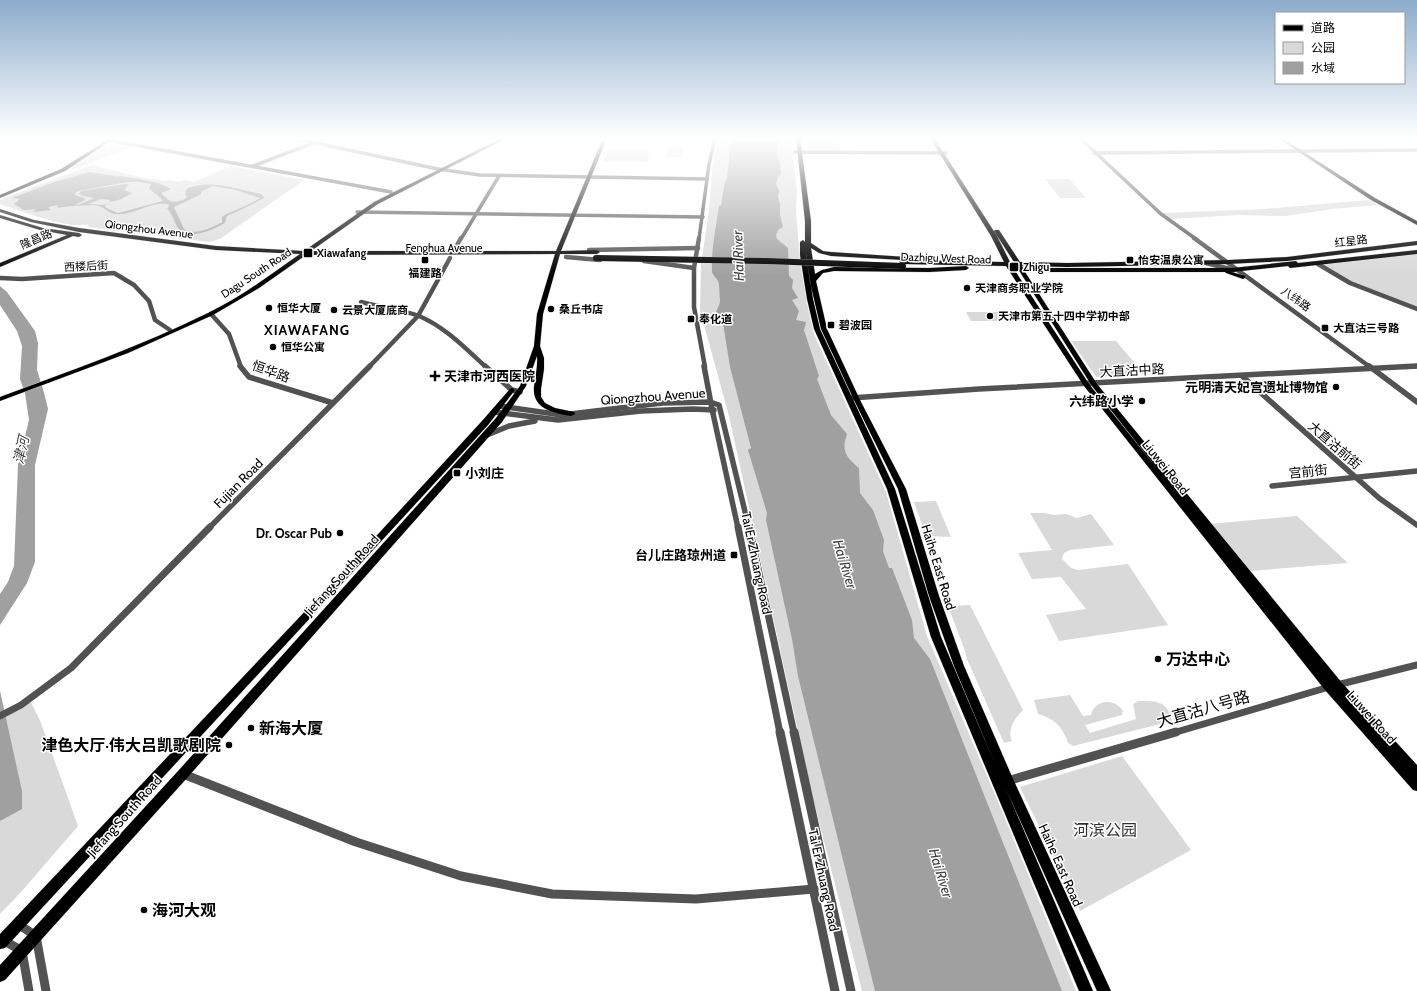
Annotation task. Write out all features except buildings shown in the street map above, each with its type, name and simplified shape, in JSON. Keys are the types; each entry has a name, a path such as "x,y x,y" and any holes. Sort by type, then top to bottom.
{"main road":[{"path":"0,195 29,184"},
{"name":"Dagu South Road","path":"48,379 126,352 211,314 257,287 298,255 360,212 391,192 408,184"},
{"name":"Dagu South Road","path":"298,255 306,253 360,212 411,184"},
{"name":"Jiefang South Road","path":"0,975 183,774 481,440 516,391 537,346 540,314 557,255 585,184"},
{"name":"Haihe East Road","path":"800,184 804,220 803,255 817,329 852,399 902,489 949,640 1008,781 1104,991"},
{"name":"Haihe East Road","path":"802,184 808,221 808,244 813,282 824,329 890,489 936,637 1086,991"},
{"name":"Liuwei Road","path":"963,184 994,236 1089,384 1329,687 1417,786"},
{"path":"1352,184 1373,199 1417,223"},
{"path":"1356,184 1386,203 1417,219"},
{"name":"Qiongzhou Avenue","path":"0,210 33,221 79,230 216,248 298,255"},
{"name":"Qiongzhou Avenue","path":"0,216 32,227 70,234 234,253 291,257"},
{"name":"隆昌路","path":"0,264 79,230"},
{"path":"1264,260 1293,254 1417,240"},
{"name":"红星路","path":"1287,259 1417,243"},
{"path":"808,244 821,252 841,256 944,260 968,266"},
{"name":"红星路","path":"1294,263 1417,248"},
{"path":"1275,266 1318,264 1417,252"},
{"name":"Fenghua Avenue","path":"306,253 452,255"},
{"name":"Fenghua Avenue","path":"291,257 298,255 597,255"},
{"name":"Dazhigu West Road","path":"597,255 968,266 1209,270 1264,260 1287,259"},
{"name":"Dagu South Road","path":"48,379 170,330 228,301 291,257"},
{"name":"Dazhigu West Road","path":"1015,267 1202,263 1230,267 1255,268 1294,263"},
{"path":"813,282 815,276 820,272 834,269 929,270 968,266"},
{"path":"1209,270 1228,272 1245,277"},
{"path":"537,346 541,357 537,389 538,400 547,409 571,414"},
{"path":"0,394 48,379"},
{"name":"Liuwei Road","path":"1089,384 1338,686 1417,773"},
{"path":"0,399 20,389"},
{"name":"Jiefang South Road","path":"1,941 501,410"}],"street":[{"path":"348,184 391,192"},
{"path":"452,255 494,184"},
{"name":"Tai Er Zhuang Road","path":"706,184 703,216 694,268 694,307 711,406 740,536 835,991"},
{"name":"八纬路","path":"1126,184 1158,215 1357,359"},
{"path":"360,212 703,216"},
{"path":"566,255 698,248"},
{"name":"Fujian Road","path":"0,716 21,705 71,668 333,403 418,316 452,255"},
{"path":"566,255 580,259 642,261 694,268"},
{"path":"1202,263 1230,267"},
{"path":"1318,264 1350,283 1417,309"},
{"path":"1245,277 1246,271 1255,268"},
{"name":"西楼后街","path":"0,278 22,279 114,273 134,285 149,301 155,320 170,330"},
{"path":"360,302 418,316 435,325 516,391"},
{"name":"恒华路","path":"211,314 226,329 232,339 239,364 244,373 249,377 333,403"},
{"path":"1357,359 1374,365 1394,369"},
{"path":"1357,359 1417,402"},
{"name":"大直沽中路","path":"852,399 1089,384 1417,368"},
{"name":"大直沽中路","path":"1089,384 1372,369"},
{"name":"大直沽前街","path":"1243,377 1379,498 1417,525"},
{"name":"Qiongzhou Avenue","path":"501,410 556,415 648,405 711,406 721,411"},
{"name":"Qiongzhou Avenue","path":"501,410 550,420 711,406"},
{"name":"Tai Er Zhuang Road","path":"721,411 851,991"},
{"path":"481,440 492,433 509,426 526,422 550,420"},
{"name":"宫前街","path":"1272,486 1417,471"},
{"name":"大直沽八号路","path":"998,784 1329,687 1338,686 1417,665"},
{"path":"183,774 356,842 461,876 552,894 696,899 814,889"},
{"path":"18,924 36,936 46,991"},
{"path":"1,941 22,951 29,991"}],"green space":[{"path":"41,184 298,184 220,239 209,242 87,227 90,225 72,225 44,219 0,204 0,200"},
{"path":"711,184 796,184 796,212 800,262 814,334 886,492 927,636 1002,811 1076,991 862,991 810,786 729,416 700,310 701,265"},
{"path":"1049,184 1074,184 1086,198 1060,198"},
{"path":"1368,200 1378,205 1333,209 1285,216 1239,215 1169,219 1162,213 1264,209"},
{"path":"1417,254 1417,308 1352,283 1322,265"},
{"path":"966,312 998,312 1003,321 971,321"},
{"path":"1071,341 1116,341 1144,374 1096,377"},
{"path":"936,501 951,537 926,536 914,502"},
{"path":"1030,513 1054,515 1066,514 1077,518 1091,514 1114,545 1070,550 1064,553 1062,559 1071,568 1078,570 1128,564 1168,625 1059,641 1046,615 1086,609 1061,577 1032,579 1018,553 1052,550"},
{"path":"1297,516 1348,563 1250,571 1210,524"},
{"path":"970,605 1023,710 1011,728 1010,732 1012,741 1004,743 967,659 948,606"},
{"path":"1070,695 1083,716 1091,715 1097,706 1106,702 1115,704 1123,711 1122,715 1085,725 1090,733 1136,719 1133,704 1138,701 1151,701 1161,704 1168,709 1172,721 1073,746 1068,743 1061,728 1057,724 1049,718 1038,714 1034,700"},
{"path":"31,702 41,723 78,826 0,914 0,718"},
{"name":"河滨公园","path":"1122,756 1191,850 1080,911 1020,787"}],"water":[{"path":"48,184 116,184 78,191 75,195 84,198 85,200 75,205 94,198 79,194 81,191 123,184 129,185 124,190 132,193 119,200 110,202 110,200 101,199 88,204 103,205 110,203 105,205 106,208 118,213 163,201 149,188 151,184 160,184 171,189 161,193 169,200 174,202 185,199 187,196 185,195 185,192 188,188 204,184 234,188 261,194 264,197 253,204 227,216 225,223 208,231 194,234 182,232 178,228 167,208 170,205 157,204 123,214 111,213 96,205 59,208 57,207 58,205 48,207 51,210 33,212 36,209 24,210 14,204 20,199 12,198","holes":["213,186 236,190 260,198 225,215 222,217 222,222 213,227 193,232 184,229 174,207 200,195 202,191"]},
{"name":"Hai River","path":"724,184 776,184 779,191 778,197 780,204 780,215 783,227 778,230 776,235 777,239 788,248 789,276 793,280 792,288 798,298 792,300 799,311 796,320 806,322 804,330 819,376 817,379 831,415 847,434 845,440 846,453 859,468 860,493 873,510 884,540 883,551 889,568 892,568 912,620 914,638 930,659 1062,991 875,991 798,676 792,639 766,520 767,513 748,450 751,448 730,367 723,323 716,313 720,302 718,281 712,272 712,255 719,206 721,205"},
{"name":"津河","path":"0,286 7,292 35,331 38,343 37,370 48,409 35,465 35,562 27,583 0,625 0,594 8,582 14,566 18,465 29,420 25,393 20,379 22,346 17,331 0,305"},
{"path":"0,691 22,791 22,809 0,821"}],"place":[{"name":"Xiawafang","path":"308,253"},
{"name":"福建路","path":"425,260"},
{"name":"怡安温泉公寓","path":"1130,260"},
{"name":"Zhigu","path":"1014,267"},
{"name":"天津商务职业学院","path":"967,288"},
{"name":"恒华大厦","path":"269,308"},
{"name":"桑丘书店","path":"551,309"},
{"name":"云景大厦底商","path":"334,310"},
{"name":"天津市第五十四中学初中部","path":"990,316"},
{"name":"奉化道","path":"691,319"},
{"name":"碧波园","path":"831,325"},
{"name":"大直沽三号路","path":"1325,328"},
{"name":"恒华公寓","path":"273,347"},
{"name":"天津市河西医院","path":"435,376"},
{"name":"元明清天妃宫遗址博物馆","path":"1336,387"},
{"name":"六纬路小学","path":"1142,401"},
{"name":"小刘庄","path":"457,473"},
{"name":"Dr. Oscar Pub","path":"340,533"},
{"name":"台儿庄路琼州道","path":"734,555"},
{"name":"万达中心","path":"1158,659"},
{"name":"新海大厦","path":"251,728"},
{"name":"津色大厅·伟大吕凯歌剧院","path":"229,745"},
{"name":"海河大观","path":"144,910"}],"district":[{"name":"XIAWAFANG","path":"307,330"}]}
